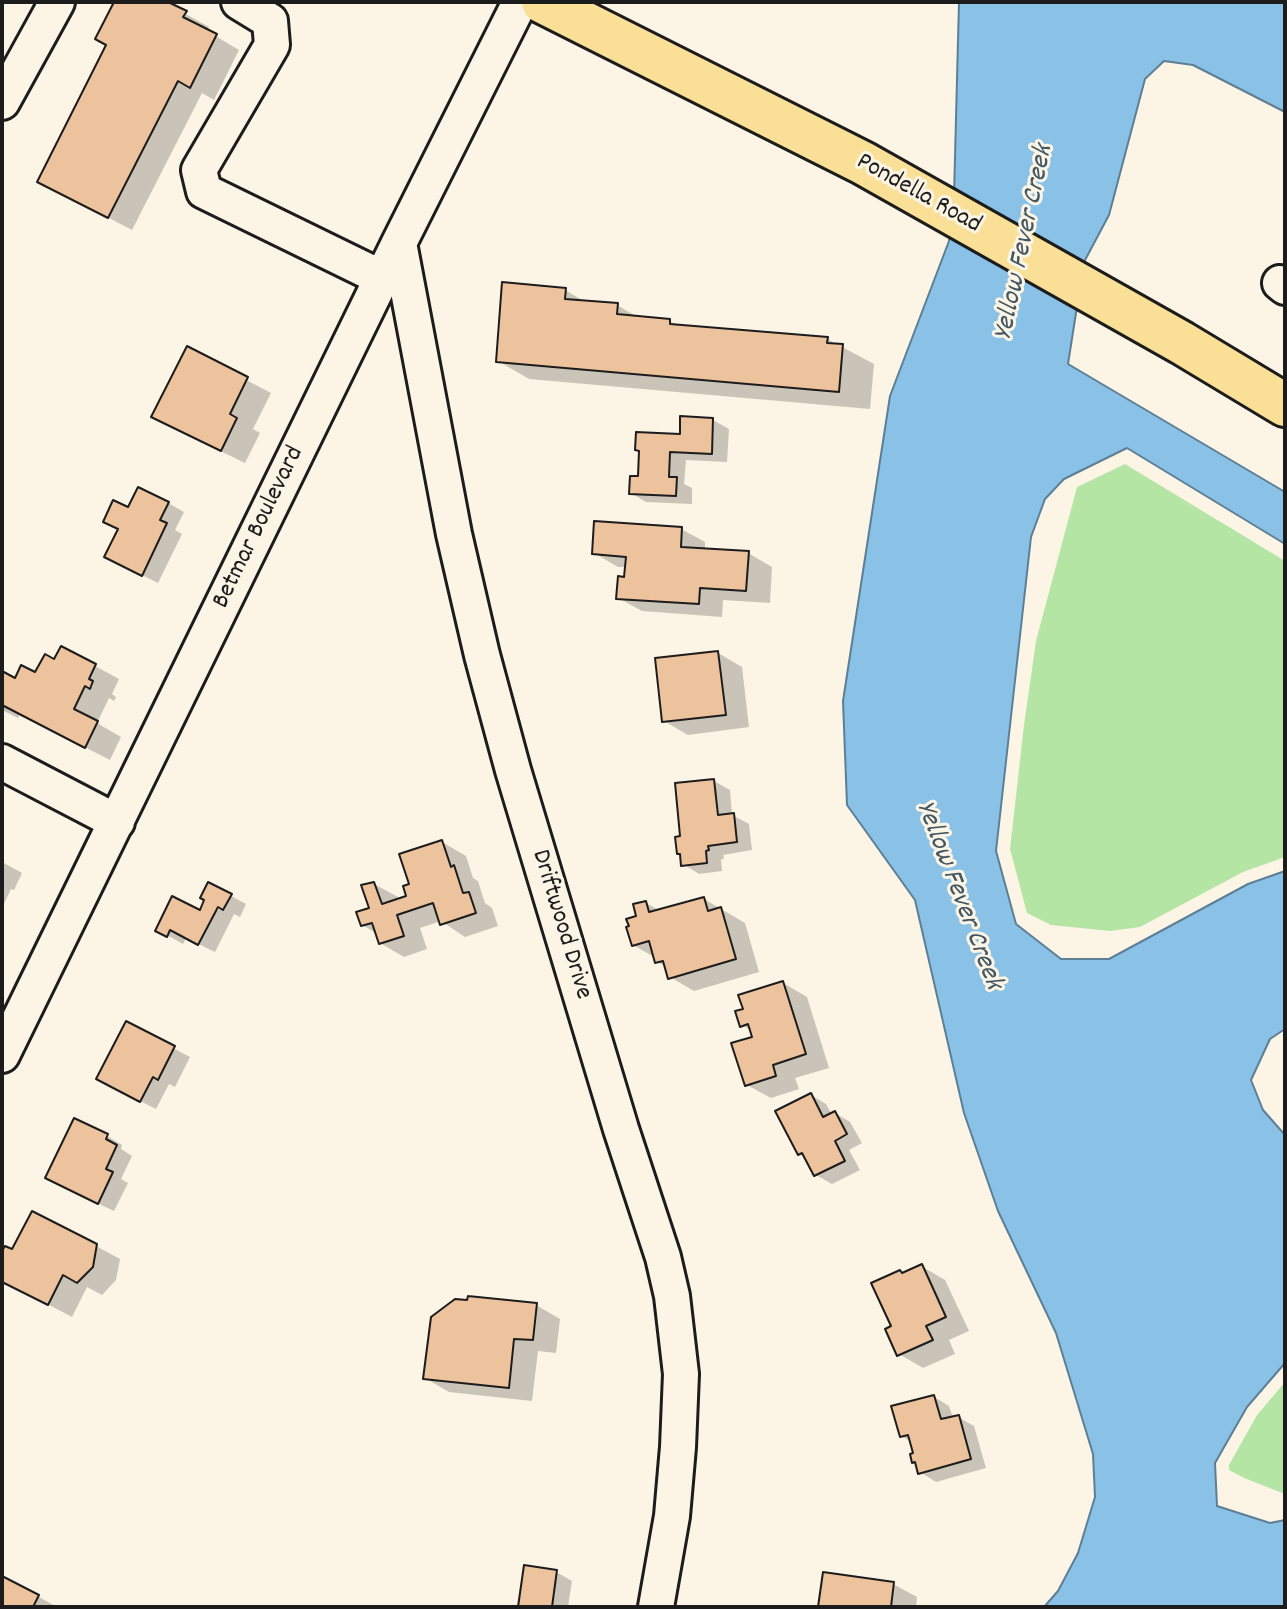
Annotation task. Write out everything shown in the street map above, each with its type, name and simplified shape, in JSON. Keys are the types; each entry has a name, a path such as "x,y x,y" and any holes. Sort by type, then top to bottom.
{"main road":[{"name":"Pondella Road","path":"543,2 863,163 1182,343 1285,405"}],"street":[{"path":"2,102 57,2"},
{"path":"239,2 270,21 272,45 199,170 204,191 382,278"},
{"name":"Betmar Boulevard","path":"2,1055 520,2"},
{"name":"Driftwood Drive","path":"399,243 454,534 482,655 513,770 621,1129 663,1257 672,1296 681,1374 678,1447 672,1516 656,1607"},
{"path":"2,762 117,822"}],"green space":[{"path":"1125,464 1285,561 1285,857 1243,872 1140,927 1110,931 1051,925 1027,913 1010,849 1036,641 1077,487"},
{"path":"1285,1382 1285,1494 1244,1478 1229,1470 1229,1465 1257,1415"}],"water":[{"name":"Yellow Fever Creek","path":"959,2 1285,2 1285,112 1193,65 1164,61 1145,79 1109,215 1084,262 1068,364 1285,492 1285,544 1127,448 1064,479 1045,499 1031,537 996,851 1016,924 1061,959 1109,959 1248,884 1285,871 1285,1029 1270,1039 1251,1080 1263,1110 1285,1135 1285,1363 1247,1407 1215,1463 1217,1506 1270,1523 1285,1520 1285,1607 1044,1607 1058,1591 1078,1553 1095,1497 1093,1454 1056,1333 998,1211 964,1113 915,900 847,805 843,701 890,396 949,241 954,196"}],"building":[{"path":"114,2 168,2 187,11 183,17 217,34 190,88 178,81 108,218 37,182 106,45 95,39"},
{"path":"502,282 566,288 565,299 618,303 617,314 670,319 670,324 828,337 827,343 843,344 839,392 496,362"},
{"path":"187,346 248,377 230,414 237,418 221,451 151,417"},
{"path":"680,416 713,418 712,454 670,452 669,477 677,477 676,496 629,494 630,476 638,476 636,432 680,434"},
{"path":"138,487 169,502 160,520 167,523 142,576 104,557 118,529 103,522 113,500 128,507"},
{"path":"594,521 682,527 681,547 749,551 746,591 700,588 699,604 616,599 618,576 624,577 626,557 592,554"},
{"path":"61,646 96,664 89,679 93,681 90,689 85,686 74,709 98,721 85,748 2,705 2,671 15,678 21,665 35,672 45,654 54,659"},
{"path":"718,651 726,715 662,722 655,658"},
{"path":"714,779 718,815 734,813 737,842 708,846 707,863 681,866 675,837 680,836 675,783"},
{"path":"442,840 463,893 469,892 476,913 440,925 433,903 397,915 404,936 379,944 372,923 361,926 356,912 369,908 361,885 374,882 382,904 406,896 403,886 409,884 399,854"},
{"path":"208,882 232,894 223,910 218,907 198,945 170,930 167,937 155,931 172,896 200,910 204,900 200,898"},
{"path":"704,897 708,911 721,907 736,959 668,979 663,961 655,963 649,941 632,946 626,919 636,916 633,904 646,901 649,912"},
{"path":"783,981 806,1054 773,1065 776,1076 745,1086 731,1043 752,1037 748,1024 740,1027 735,1011 743,1009 738,995"},
{"path":"126,1021 175,1046 158,1080 153,1077 140,1102 96,1079"},
{"path":"811,1093 823,1117 835,1111 847,1134 835,1141 845,1161 814,1176 802,1153 798,1155 775,1111"},
{"path":"74,1118 108,1134 106,1139 117,1145 106,1169 113,1172 98,1204 45,1178"},
{"path":"32,1211 97,1244 93,1267 77,1283 63,1275 48,1305 2,1282 2,1251 5,1246 12,1249"},
{"path":"922,1264 946,1317 926,1326 933,1340 897,1356 885,1329 891,1326 871,1283"},
{"path":"468,1296 537,1303 533,1340 514,1339 509,1388 423,1379 431,1317 455,1299 467,1300"},
{"path":"934,1395 941,1419 959,1415 971,1459 918,1474 915,1462 912,1463 910,1454 913,1453 908,1435 900,1437 891,1406"},
{"path":"524,1565 557,1570 552,1607 518,1607"},
{"path":"823,1572 894,1582 891,1607 818,1607"},
{"path":"2,1576 39,1595 33,1607 2,1607"}]}
